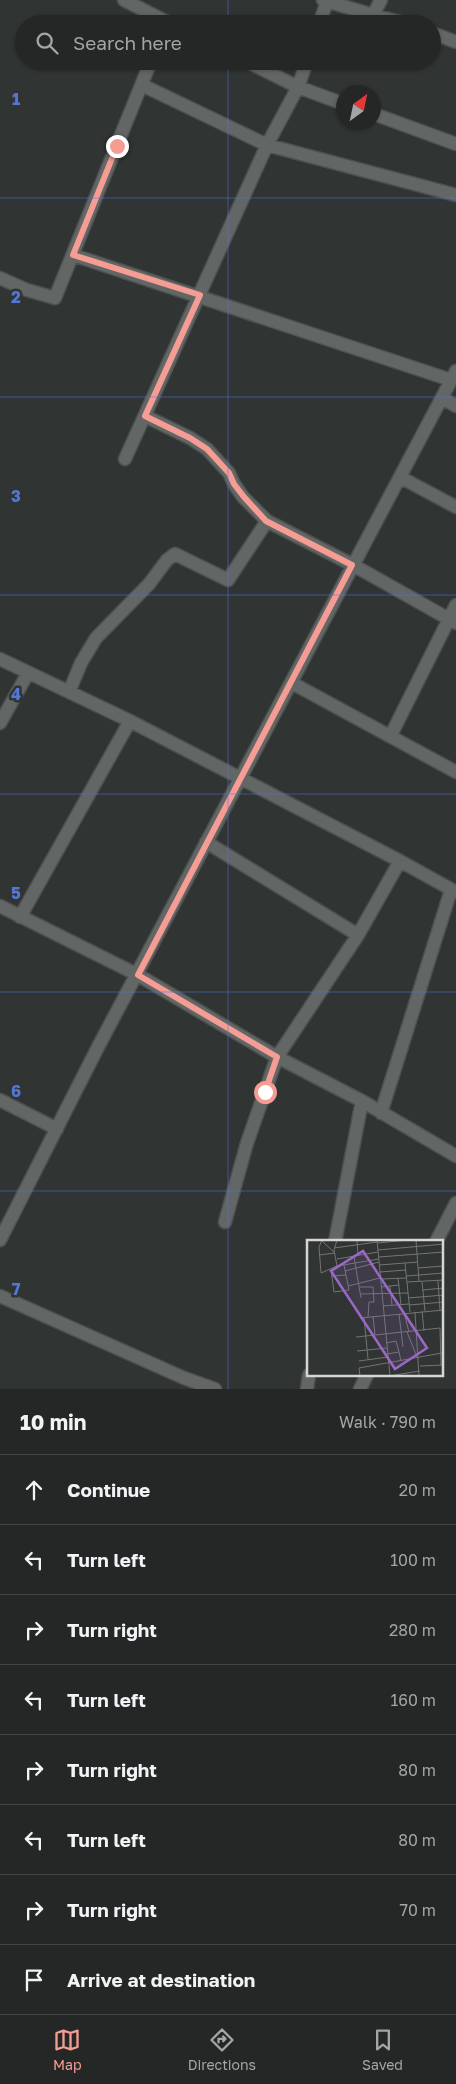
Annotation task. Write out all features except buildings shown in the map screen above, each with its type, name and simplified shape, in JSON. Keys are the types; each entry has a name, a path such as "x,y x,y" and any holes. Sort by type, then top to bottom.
{"street":[{"path":"124,0 152,15"},
{"path":"321,15 325,1 373,15 381,0"},
{"path":"441,36 456,42"},
{"path":"0,278 27,290 55,298 148,70"},
{"path":"264,70 298,87 336,101"},
{"path":"125,459 267,146 298,87 304,70"},
{"path":"142,85 267,146 456,196"},
{"path":"381,117 456,144"},
{"path":"0,1240 3,1226 57,1129 206,842 242,778 453,375 73,255"},
{"path":"442,398 456,406"},
{"path":"145,416 190,438 207,449 229,473 234,484 244,497 266,521 352,565 452,621"},
{"path":"400,477 456,507"},
{"path":"69,692 81,663 96,638 149,584 167,560 175,554 228,580 266,521"},
{"path":"391,736 452,621 456,605"},
{"path":"0,659 130,720 400,860 454,891 380,1112"},
{"path":"0,723 28,673"},
{"path":"292,683 456,772"},
{"path":"20,916 130,720"},
{"path":"206,842 358,936"},
{"path":"225,1222 247,1143 277,1057 358,936 400,860"},
{"path":"0,906 138,975 277,1057 362,1102 456,1156"},
{"path":"0,1100 57,1129"},
{"path":"335,1240 362,1102"},
{"path":"437,1240 456,1204"},
{"path":"0,1296 182,1384 215,1389"},
{"path":"306,1389 309,1376"},
{"path":"360,1389 366,1376"}],"route":[{"path":"117,146 73,255 200,295 145,416 190,438 207,449 216,457 244,497 266,521 352,565 138,975 277,1057 265,1092"}]}
